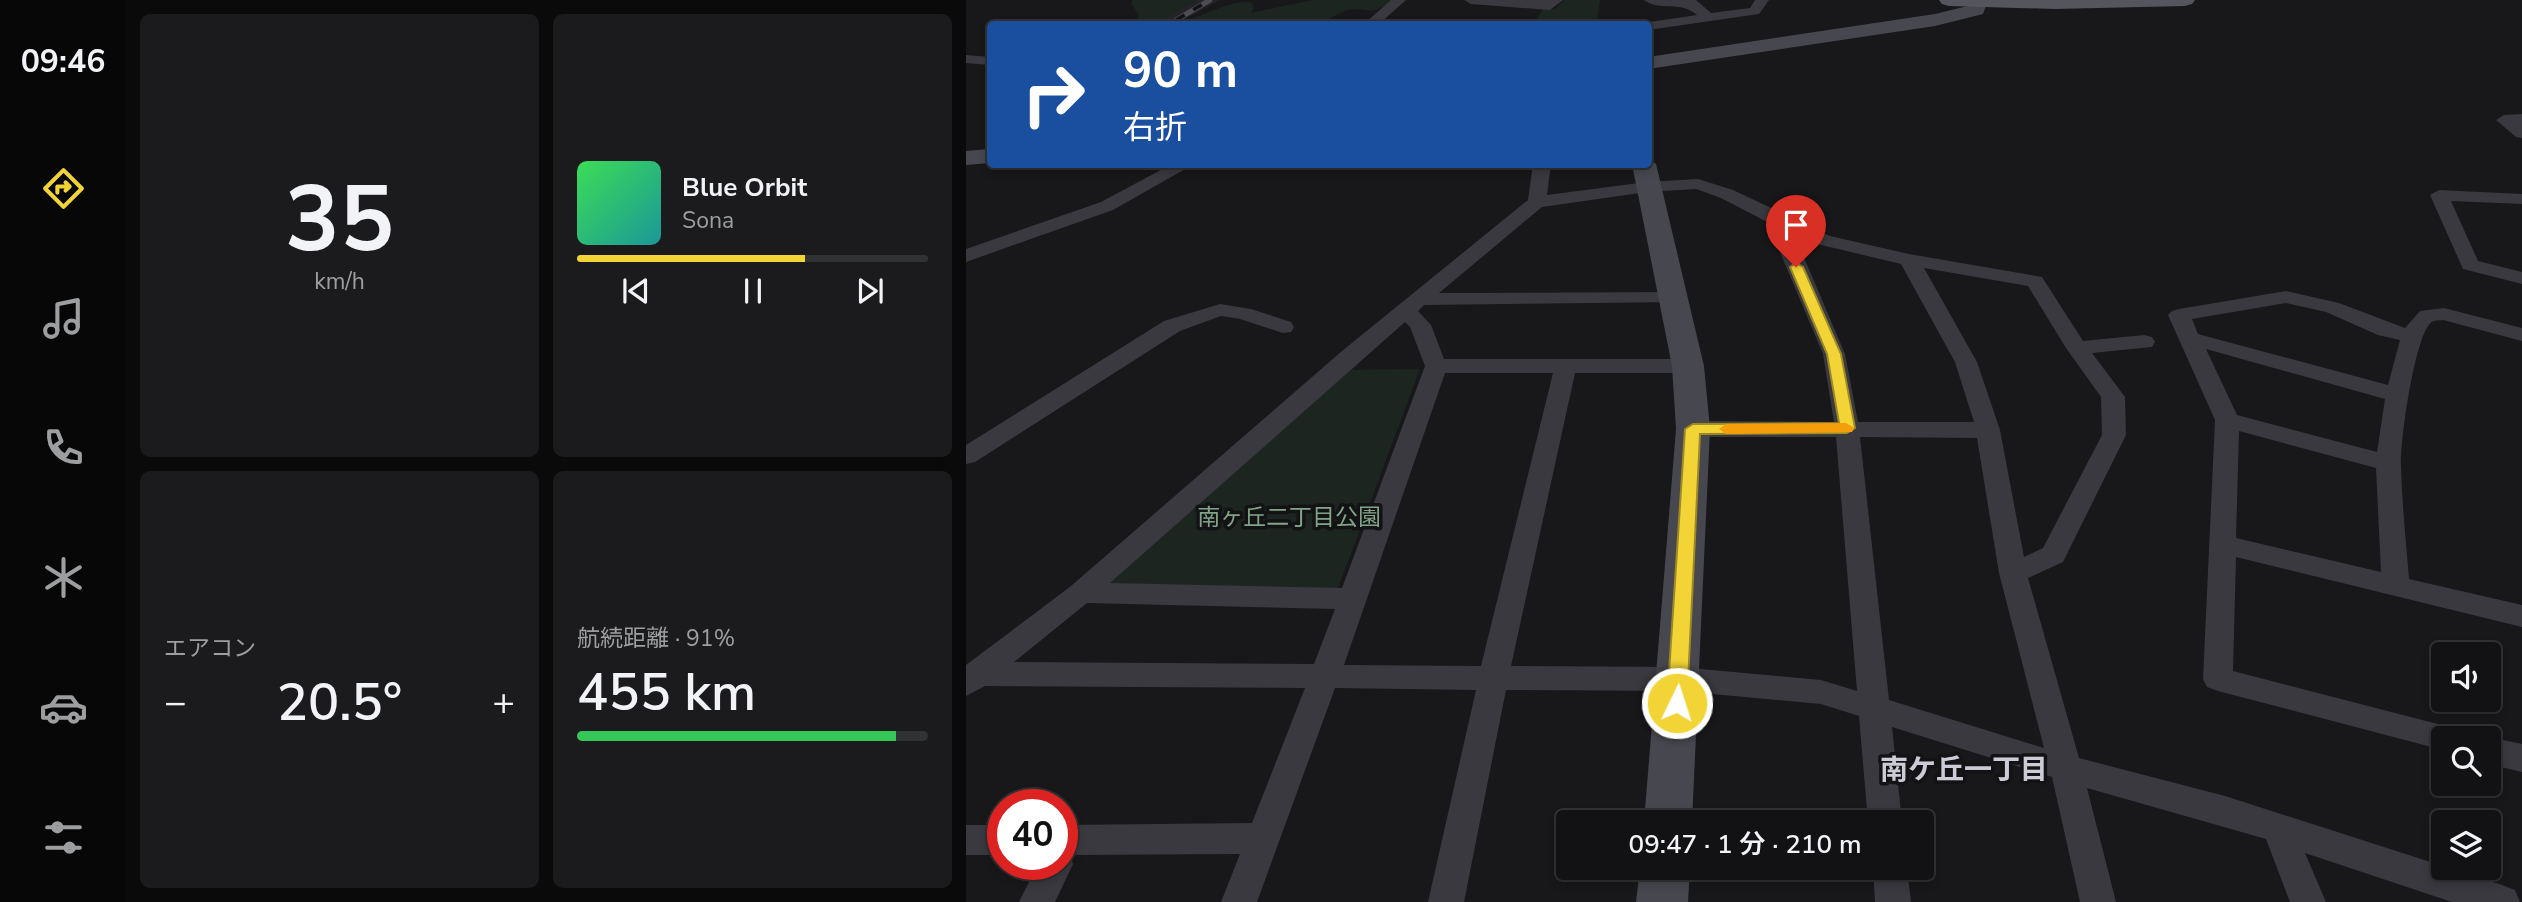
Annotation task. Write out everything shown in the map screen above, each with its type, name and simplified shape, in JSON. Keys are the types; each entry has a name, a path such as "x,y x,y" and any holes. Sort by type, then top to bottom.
{"main road":[{"path":"1949,0 2080,3 2185,0"}],"street":[{"path":"1374,21 1399,0"},
{"path":"1471,0 1538,10 1550,6 1556,0"},
{"path":"1651,0 1692,3 1707,18"},
{"path":"1652,25 1754,11 1762,0"},
{"path":"1652,66 1935,20 1976,10 1980,1"},
{"path":"966,59 987,61"},
{"path":"2522,119 2504,120 2522,133"},
{"path":"966,158 987,156"},
{"path":"966,256 1107,206 1178,168"},
{"path":"1537,202 1541,168"},
{"path":"1646,176 1688,366 1693,429 1669,810"},
{"path":"971,679 1081,593 1412,305 1537,202 1646,176 1698,184 1727,194 1824,240 1909,260 2035,281 2077,348 2113,397 2114,435 2053,555 2013,573"},
{"path":"2522,199 2439,195 2470,265 2522,278"},
{"path":"1782,222 1787,246 1834,354 1847,428 1884,810"},
{"path":"1909,260 1966,362 1987,430 2013,573 2066,768 2098,902"},
{"path":"2412,337 2386,330 2332,307 2286,297 2179,315 2227,420 2218,679 2431,734"},
{"path":"1412,305 1673,298"},
{"path":"1239,902 1325,676 1436,366 1412,305"},
{"path":"966,456 1172,326 1220,310 1244,313 1283,327"},
{"path":"2396,587 2388,463 2398,395 2412,337 2419,323 2427,315 2444,314 2522,335"},
{"path":"2189,338 2398,395"},
{"path":"2077,348 2144,342"},
{"path":"1446,902 1493,679 1566,365"},
{"path":"1436,366 1688,366"},
{"path":"2227,420 2388,463"},
{"path":"1693,429 1987,430"},
{"path":"2224,545 2522,616"},
{"path":"1081,593 1352,599"},
{"path":"971,679 1325,676 1679,680 1821,692 2066,768 2225,811 2502,902"},
{"path":"2501,753 2522,758"},
{"path":"2280,830 2308,902"},
{"path":"1078,848 1263,838"},
{"path":"966,840 987,840"},
{"path":"1037,902 1047,880"},
{"path":"1662,902 1664,880"},
{"path":"1891,880 1893,902"}],"shaded area":[{"path":"1196,0 1220,0 1181,21 1162,19"}],"green space":[{"path":"1133,0 1196,0 1163,19 1176,20 1197,17 1239,2 1251,2 1254,7 1251,13 1312,0 1393,0 1378,9 1345,11 1325,21 1138,21 1139,15 1131,3"},
{"path":"1564,0 1600,0 1596,21 1536,21 1543,8 1555,9"},
{"name":"南ヶ丘二丁目公園","path":"1420,369 1337,591 1102,585 1344,370"}],"railway":[{"path":"1176,20 1210,0"}],"slow traffic":[{"path":"1726,429 1846,428"}],"district":[{"name":"南ケ丘一丁目","path":"1964,769"}],"route":[{"path":"1677,703 1693,429 1847,428 1834,354 1796,267"}]}
